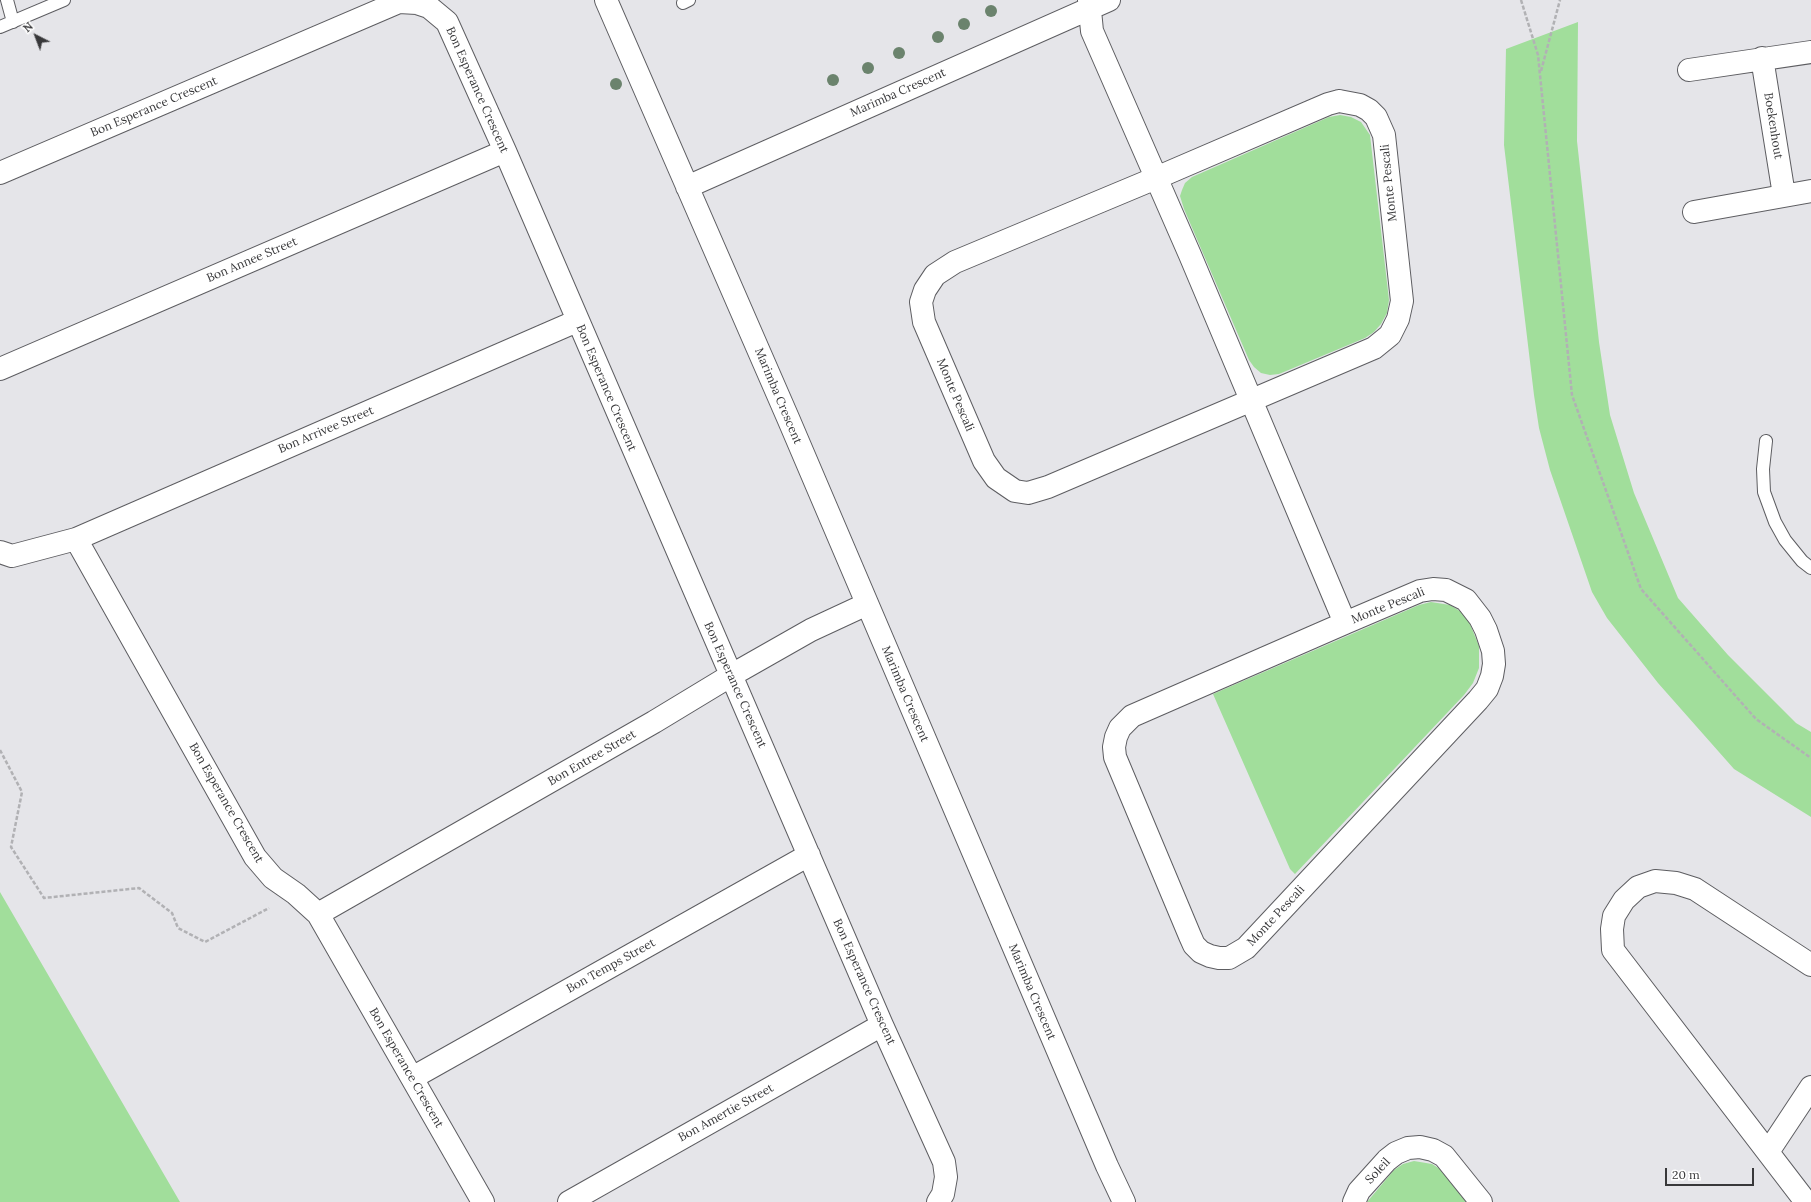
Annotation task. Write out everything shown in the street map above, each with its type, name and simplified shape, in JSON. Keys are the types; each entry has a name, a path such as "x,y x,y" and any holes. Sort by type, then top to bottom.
{"street":[{"name":"Marimba Crescent","path":"606,0 791,425 1104,1159 1124,1202"},
{"name":"Marimba Crescent","path":"687,187 1089,4 1109,0"},
{"name":"Bon Esperance Crescent","path":"0,173 399,2 417,3 429,7 447,22 505,151 730,676 882,1025 944,1162 946,1177 944,1194 938,1202"},
{"name":"Monte Pescali","path":"1089,4 1092,31 1252,400 1345,623"},
{"path":"1689,70 1762,58 1811,52"},
{"name":"Boekenhout","path":"1762,58 1784,195"},
{"name":"Monte Pescali","path":"1338,101 1360,105 1372,114 1381,126 1384,135 1402,301 1397,323 1390,335 1374,348 1048,487 1028,493 1015,491 996,478 984,461 924,322 921,302 924,290 935,275 955,262 1156,178 1328,104 1338,101"},
{"name":"Bon Annee Street","path":"0,369 505,151"},
{"path":"1694,212 1811,191"},
{"name":"Bon Arrivee Street","path":"76,539 577,321"},
{"path":"0,552 12,556 76,539"},
{"name":"Bon Esperance Crescent","path":"76,539 255,857 273,878 296,894 318,914 483,1202"},
{"name":"Monte Pescali","path":"1433,589 1446,590 1466,600 1480,618 1488,635 1493,651 1492,676 1487,689 1246,948 1229,958 1210,956 1198,948 1190,936 1115,758 1114,747 1116,736 1120,728 1132,716 1345,623 1420,591 1433,589"},
{"name":"Bon Entree Street","path":"318,914 654,722 730,676 811,630 867,604"},
{"name":"Bon Temps Street","path":"412,1078 809,855"},
{"path":"1806,1202 1613,950 1612,929 1614,916 1624,900 1638,887 1655,881 1676,882 1695,889 1811,965"},
{"name":"Bon Amertie Street","path":"569,1202 882,1025"},
{"path":"1768,1152 1811,1087"},
{"name":"Soleil","path":"1354,1202 1359,1191 1387,1160 1402,1150 1420,1147 1433,1150 1444,1156 1481,1202"}],"lane":[{"path":"7,0 12,22"},
{"path":"0,27 64,0"},
{"path":"1766,441 1763,469 1764,492 1775,522 1785,540 1802,561 1811,568"}],"path":[{"path":"1521,0 1538,56 1572,395 1641,589 1756,719 1811,758"},
{"path":"1540,73 1560,0"},
{"path":"0,750 22,792 12,847 44,898 139,888 172,913 178,928 205,942 296,894"}],"green space":[{"path":"1578,22 1577,141 1599,342 1610,415 1634,493 1678,598 1728,655 1796,723 1811,732 1811,817 1734,769 1658,683 1607,618 1592,592 1550,470 1539,428 1534,395 1504,145 1506,49"},
{"path":"1340,115 1351,117 1361,122 1370,135 1389,300 1387,313 1381,324 1374,332 1365,338 1279,374 1270,375 1261,373 1249,360 1184,209 1180,196 1185,183 1192,177 1329,117"},
{"path":"1431,602 1450,605 1463,613 1468,619 1479,646 1479,668 1473,683 1464,695 1295,874 1290,869 1213,694 1419,605"},
{"path":"0,892 180,1202 0,1202"},
{"path":"1414,1161 1432,1164 1440,1169 1466,1202 1367,1202 1394,1170 1403,1164"}]}
